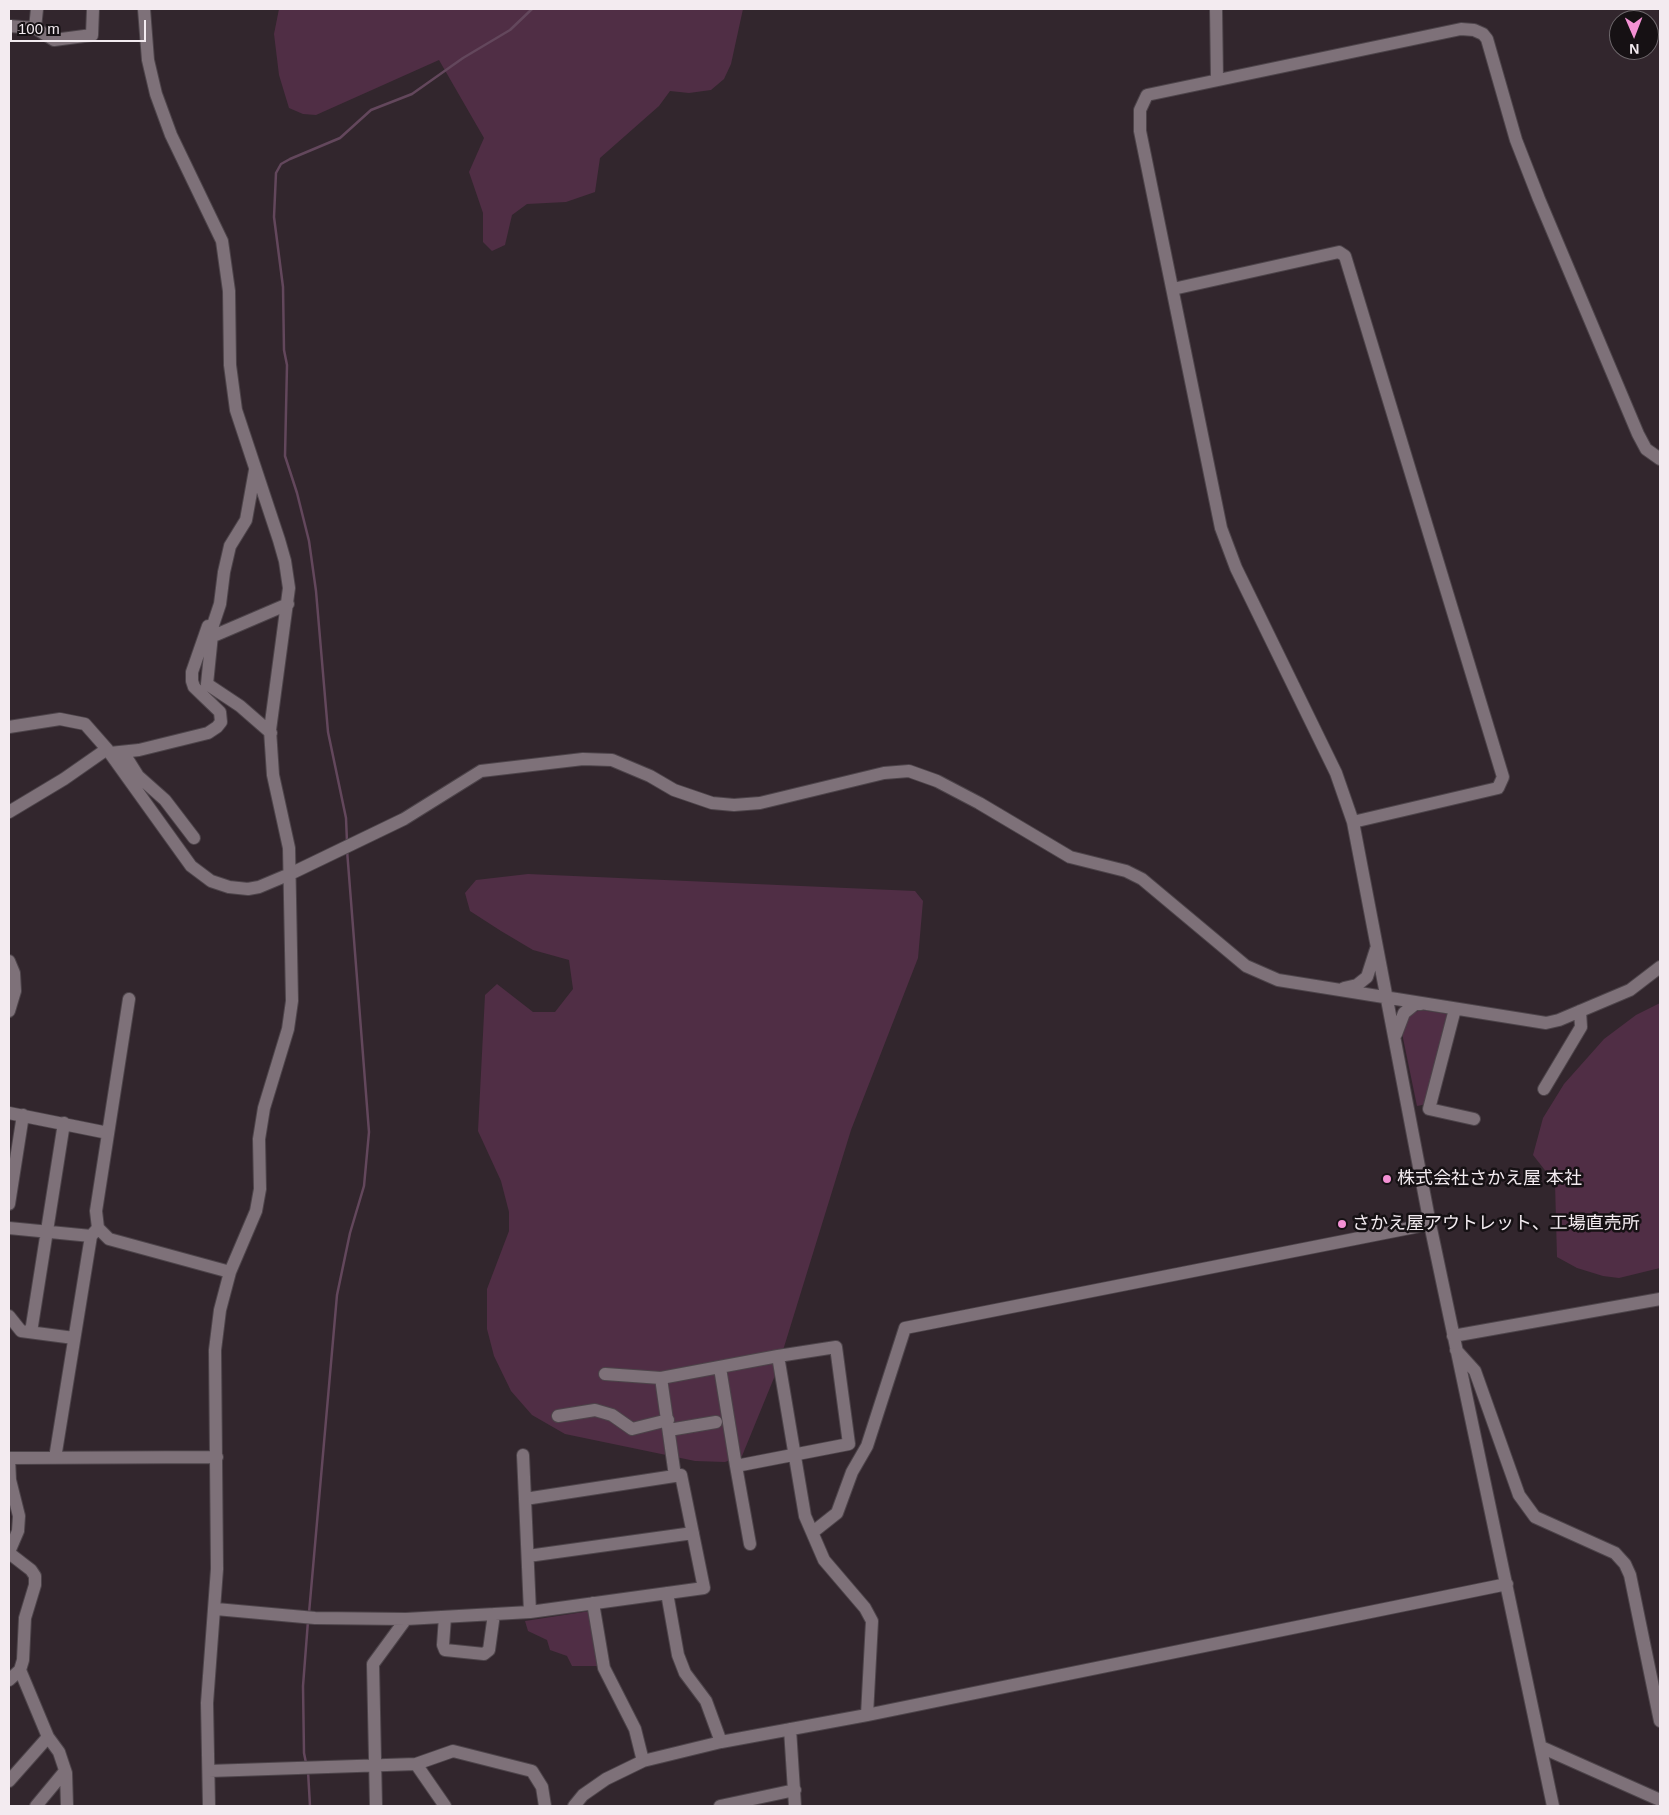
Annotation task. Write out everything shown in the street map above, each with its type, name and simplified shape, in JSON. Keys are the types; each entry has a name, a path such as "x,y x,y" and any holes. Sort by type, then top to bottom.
{"street":[{"path":"35,28 37,9"},
{"path":"9,26 35,28 54,40 92,35 93,9"},
{"path":"144,9 148,60 156,94 170,135 222,241 230,291 232,385 239,419 285,561 288,576 288,604 271,733 273,775 289,848 292,1001 288,1029 264,1108 259,1139 260,1189 256,1211 230,1272 220,1310 216,1350 216,1609 207,1703 209,1771 207,1805"},
{"path":"1216,9 1217,79"},
{"path":"1553,1806 1430,1224 1353,822 1336,773 1236,568 1221,528 1140,131 1140,110 1147,95 1462,29 1474,30 1483,34 1487,40 1516,140 1554,235 1638,434 1646,449 1660,459"},
{"path":"1173,289 1339,252 1345,256 1503,777 1498,788 1353,822"},
{"path":"255,469 246,520 230,546 211,637 207,684 240,706 271,733"},
{"path":"211,637 288,604"},
{"path":"9,812 113,751 208,733 221,722 220,712 194,687 192,681 192,672 207,628 217,613"},
{"path":"9,727 60,719 84,724 165,800 194,838"},
{"path":"113,751 191,866 203,877 229,887 248,888 290,874 404,819 481,772 583,759 612,760 650,776 674,790 712,803 734,805 760,803 884,773 910,772 936,780 979,803 1070,858 1126,871 1142,879 1246,966 1260,974 1278,980 1546,1023 1559,1020 1630,990 1660,967"},
{"path":"1331,989 1350,988 1363,982 1374,963 1377,942"},
{"path":"9,961 14,972 16,991 9,1011"},
{"path":"55,1458 74,1338 94,1232 129,1000"},
{"path":"1396,1039 1404,1013 1415,1004 1423,1004"},
{"path":"1455,1009 1429,1108 1474,1119"},
{"path":"1544,1089 1580,1027 1580,1011"},
{"path":"9,1113 108,1133"},
{"path":"9,1204 23,1115"},
{"path":"31,1332 64,1123"},
{"path":"813,1532 837,1513 852,1472 867,1446 905,1328 1430,1224"},
{"path":"9,1228 46,1232 94,1232 109,1239 230,1272"},
{"path":"1453,1336 1660,1299"},
{"path":"9,1316 21,1331 74,1338"},
{"path":"605,1374 661,1378 836,1347 849,1444 736,1466"},
{"path":"1456,1350 1475,1371 1519,1494 1535,1517 1615,1553 1625,1564 1630,1575 1660,1721"},
{"path":"778,1356 805,1516 824,1560 865,1608 872,1621 867,1715"},
{"path":"720,1368 750,1544"},
{"path":"661,1378 674,1476"},
{"path":"558,1416 595,1410 612,1414 632,1429 716,1422"},
{"path":"523,1456 530,1612"},
{"path":"9,1680 20,1670 23,1660 25,1618 35,1585 35,1576 31,1570 9,1552 18,1531 19,1516 10,1480 9,1458 217,1457"},
{"path":"216,1609 315,1618 406,1620 530,1612 704,1588 682,1475 525,1499"},
{"path":"528,1556 693,1533"},
{"path":"574,1806 584,1801 606,1779 644,1762 720,1742 867,1715 1507,1584"},
{"path":"667,1593 678,1655 685,1673 706,1701 720,1742"},
{"path":"593,1603 604,1668 635,1729 644,1762"},
{"path":"445,1617 443,1645 445,1650 484,1654 489,1650 494,1614"},
{"path":"376,1806 372,1664 406,1620"},
{"path":"20,1670 48,1737 59,1752 66,1771 67,1806"},
{"path":"790,1729 795,1806"},
{"path":"9,1781 48,1737"},
{"path":"1541,1747 1660,1800"},
{"path":"209,1771 416,1764 454,1751 532,1771 542,1787 545,1806"},
{"path":"416,1764 444,1806"},
{"path":"36,1806 66,1771"},
{"path":"720,1806 795,1790"}],"shaded area":[{"path":"279,9 743,9 731,64 724,79 711,90 689,93 670,91 659,106 600,158 595,192 566,202 527,204 512,215 505,245 492,251 483,242 483,213 469,172 484,138 439,60 316,115 303,114 289,108 279,75 274,34"},
{"path":"528,874 915,891 923,901 918,958 851,1130 776,1373 742,1456 725,1462 695,1461 565,1434 532,1415 511,1391 494,1356 487,1329 487,1289 509,1231 509,1212 501,1181 478,1131 485,995 497,984 533,1012 555,1012 573,989 569,960 533,950 501,931 470,911 465,893 476,880"},
{"path":"1660,1003 1660,1268 1619,1278 1603,1276 1577,1268 1557,1257 1555,1183 1533,1155 1543,1118 1564,1084 1604,1039 1636,1015"},
{"path":"1420,1010 1449,1014 1427,1104 1417,1106 1403,1038 1403,1027 1409,1015"},
{"path":"590,1611 599,1666 572,1666 567,1656 550,1650 547,1640 528,1631 525,1621"}],"waterway":[{"path":"347,842 346,818 328,732 316,591 309,541 285,456 287,365 284,350 283,287 274,217 276,173 281,164 290,159 340,138 371,110 412,94 463,58 510,30 532,9"},
{"path":"309,1613 337,1295 350,1233 364,1186 369,1132 347,850"},
{"path":"306,1763 304,1753 303,1686 308,1621"},
{"path":"308,1771 310,1806"}],"place":[{"name":"株式会社さかえ屋 本社","path":"1387,1179"},
{"name":"さかえ屋アウトレット、工場直売所","path":"1342,1224"}]}
